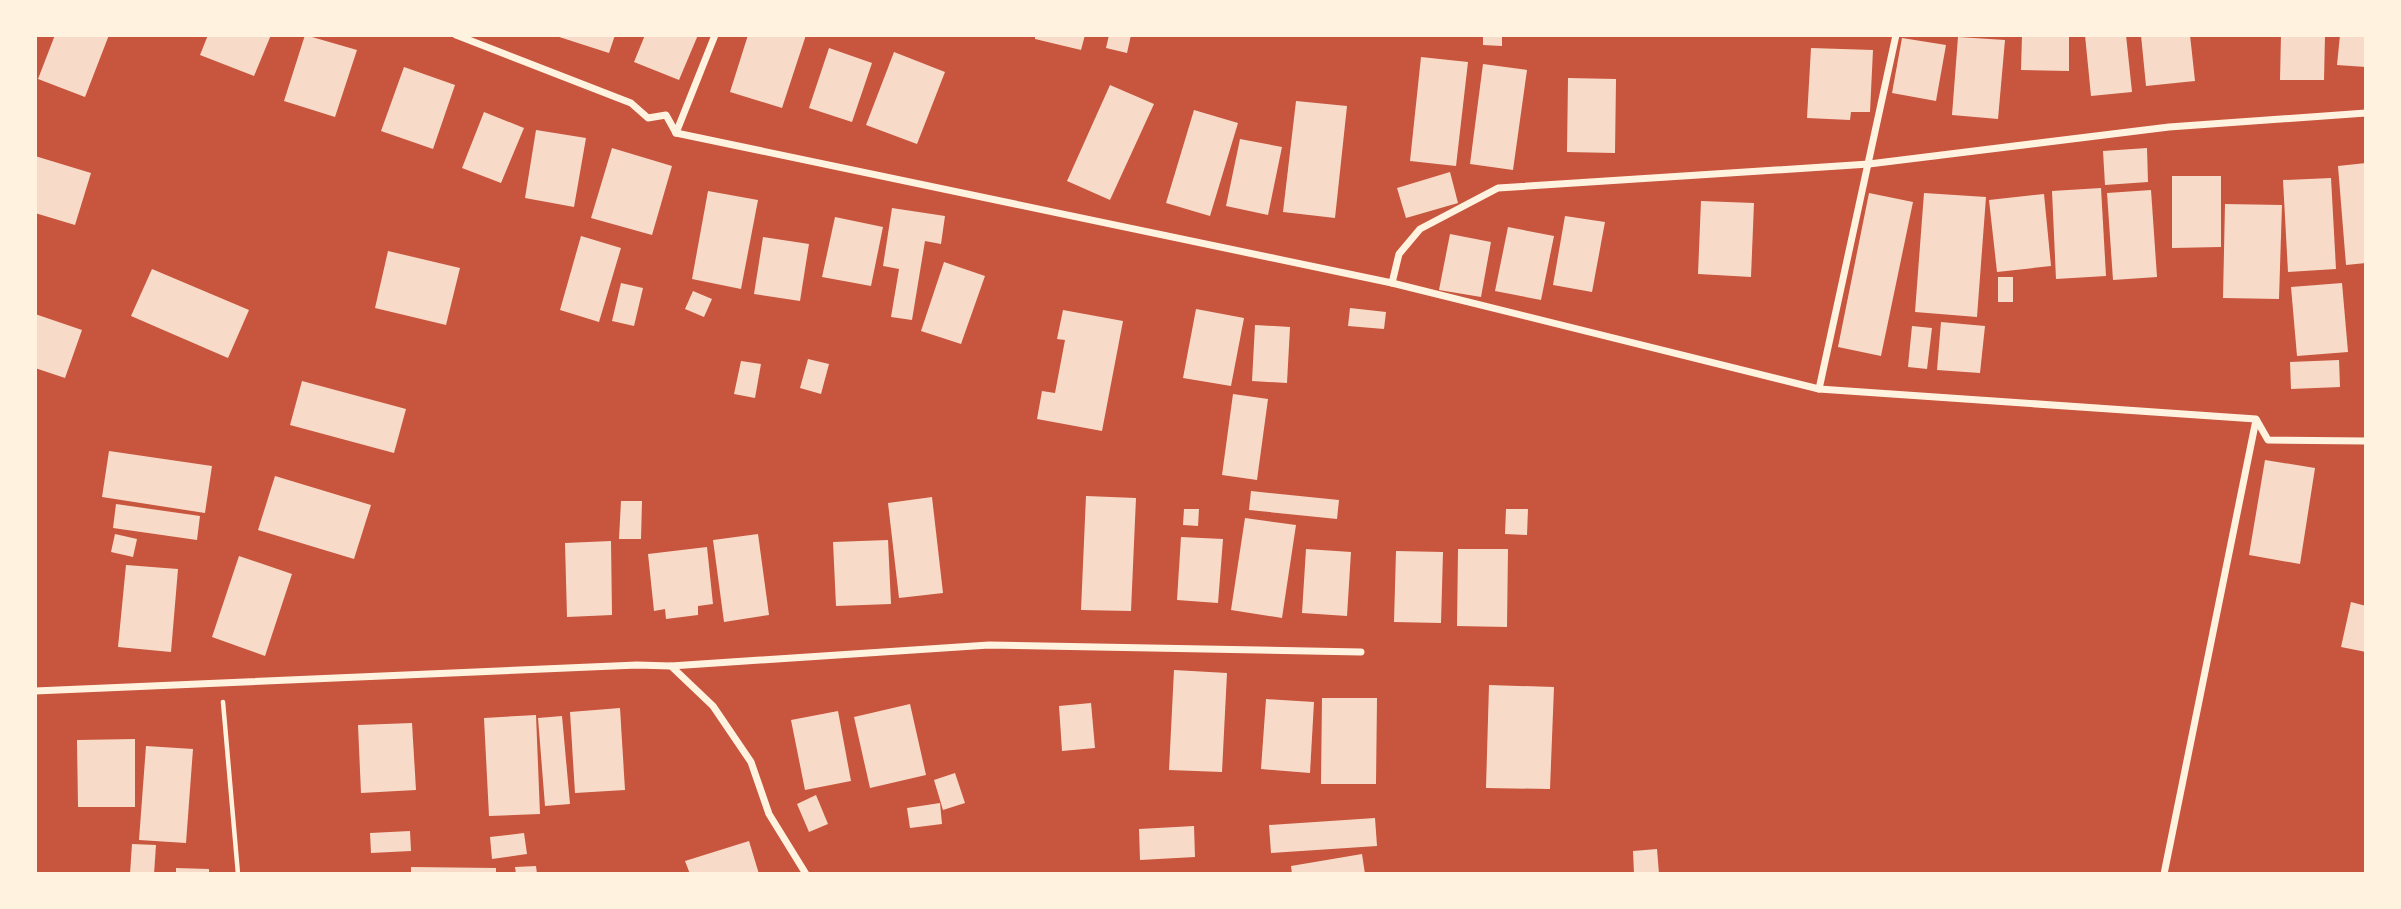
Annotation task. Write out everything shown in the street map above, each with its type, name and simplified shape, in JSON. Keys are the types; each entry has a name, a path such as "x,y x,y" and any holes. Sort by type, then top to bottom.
{"street":[{"path":"456,35 631,103 648,118 666,115 676,133 1392,283 1819,389 2256,419"},
{"path":"676,133 715,35"},
{"path":"1819,389 1896,35"},
{"path":"1392,283 1399,254 1420,229 1499,188 1869,164 2169,127 2366,113"},
{"path":"2256,419 2268,440 2366,441"},
{"path":"2164,874 2256,419"},
{"path":"35,691 638,665 671,666 989,645 1361,652"},
{"path":"671,666 713,706 751,762 769,814 806,874"}],"path":[{"path":"221,684 238,874"}],"building":[{"path":"55,35 109,35 85,97 38,79"},
{"path":"208,35 271,35 254,76 200,55"},
{"path":"305,35 357,50 335,117 284,101"},
{"path":"553,35 615,35 609,53"},
{"path":"645,35 698,35 679,80 634,62"},
{"path":"748,35 806,35 782,108 730,92"},
{"path":"1035,35 1085,35 1081,50 1035,39"},
{"path":"1109,35 1131,35 1127,53 1106,48"},
{"path":"1483,35 1502,35 1502,46 1483,45"},
{"path":"2022,35 2069,35 2069,71 2021,70"},
{"path":"2085,35 2126,35 2132,92 2091,96"},
{"path":"2141,35 2190,35 2195,81 2146,86"},
{"path":"2281,35 2325,35 2324,80 2280,80"},
{"path":"2340,35 2366,35 2366,67 2337,65"},
{"path":"1958,37 2005,40 1998,119 1952,115"},
{"path":"1902,38 1946,45 1936,101 1892,93"},
{"path":"829,48 872,63 852,122 809,108"},
{"path":"1811,48 1873,50 1870,112 1851,112 1850,120 1807,118"},
{"path":"894,52 945,72 917,144 866,125"},
{"path":"1421,57 1468,62 1456,166 1410,161"},
{"path":"1483,64 1527,70 1513,170 1470,164"},
{"path":"404,67 455,85 433,149 381,131"},
{"path":"1568,78 1616,79 1615,153 1567,152"},
{"path":"1110,85 1154,104 1110,200 1067,181"},
{"path":"1296,101 1347,106 1335,218 1283,212"},
{"path":"1194,110 1238,123 1210,216 1166,203"},
{"path":"484,112 524,128 501,183 462,168"},
{"path":"536,130 586,138 574,207 525,198"},
{"path":"1240,139 1282,147 1268,215 1226,206"},
{"path":"612,148 672,166 652,235 591,218"},
{"path":"2147,148 2148,182 2105,185 2103,151"},
{"path":"35,156 91,173 75,225 35,213"},
{"path":"2366,163 2366,263 2346,265 2338,166"},
{"path":"1450,172 1458,203 1406,218 1397,188"},
{"path":"2172,176 2221,176 2221,247 2172,248"},
{"path":"2331,178 2336,269 2288,272 2283,180"},
{"path":"2101,188 2106,276 2056,279 2052,191"},
{"path":"2151,190 2157,277 2113,280 2107,193"},
{"path":"708,191 758,200 741,289 692,279"},
{"path":"1869,193 1913,202 1881,356 1838,347"},
{"path":"1924,193 1986,197 1977,317 1915,312"},
{"path":"2044,194 2051,266 1997,272 1989,200"},
{"path":"1701,201 1754,203 1751,277 1698,274"},
{"path":"2225,204 2282,205 2279,299 2223,298"},
{"path":"892,208 945,216 941,244 925,241 912,320 891,317 899,269 883,266"},
{"path":"1565,216 1605,222 1592,292 1553,285"},
{"path":"835,217 883,227 871,286 822,277"},
{"path":"1508,227 1554,236 1541,300 1495,291"},
{"path":"1450,234 1491,242 1481,297 1439,290"},
{"path":"581,236 621,248 599,322 560,310"},
{"path":"763,237 809,244 800,301 754,294"},
{"path":"388,251 460,268 446,325 375,308"},
{"path":"944,262 985,276 961,344 921,331"},
{"path":"152,269 249,310 228,358 131,316"},
{"path":"1998,277 2013,277 2013,302 1998,302"},
{"path":"621,283 643,288 634,326 612,321"},
{"path":"2342,283 2348,352 2297,356 2291,287"},
{"path":"693,291 712,299 704,317 685,309"},
{"path":"1350,308 1386,312 1384,329 1348,326"},
{"path":"1196,309 1244,318 1231,386 1183,378"},
{"path":"1063,310 1123,321 1102,431 1037,419 1042,391 1055,393 1065,340 1057,339"},
{"path":"35,314 82,330 65,378 35,368"},
{"path":"1941,322 1985,326 1980,373 1937,370"},
{"path":"1255,325 1290,327 1287,383 1252,381"},
{"path":"1912,326 1932,328 1927,369 1908,367"},
{"path":"808,359 829,364 821,394 800,388"},
{"path":"2339,360 2340,387 2291,389 2290,362"},
{"path":"741,361 761,364 755,398 734,394"},
{"path":"302,381 406,409 394,453 290,425"},
{"path":"1233,394 1268,399 1257,480 1222,475"},
{"path":"109,451 212,466 205,513 102,497"},
{"path":"2265,460 2315,468 2300,564 2249,555"},
{"path":"275,476 371,505 354,559 258,530"},
{"path":"1251,491 1339,500 1337,519 1249,510"},
{"path":"1086,496 1136,498 1131,611 1081,610"},
{"path":"932,497 943,593 899,598 888,503"},
{"path":"621,501 642,501 641,539 619,539"},
{"path":"116,504 200,516 197,540 113,528"},
{"path":"1184,509 1199,509 1198,526 1183,525"},
{"path":"1506,509 1528,509 1527,535 1505,534"},
{"path":"1245,518 1296,525 1282,618 1231,610"},
{"path":"115,534 137,539 133,557 111,552"},
{"path":"758,534 769,615 724,622 713,540"},
{"path":"1181,537 1223,539 1218,603 1177,600"},
{"path":"888,540 891,604 836,606 833,542"},
{"path":"611,541 612,615 567,617 565,543"},
{"path":"707,547 713,604 698,606 698,615 666,619 665,609 654,611 648,554"},
{"path":"1306,549 1351,552 1347,616 1302,613"},
{"path":"1458,549 1508,549 1507,627 1457,626"},
{"path":"1396,551 1443,552 1441,623 1394,622"},
{"path":"239,556 292,574 265,656 212,637"},
{"path":"126,565 178,569 171,652 118,647"},
{"path":"2351,602 2366,606 2366,652 2341,647"},
{"path":"1174,670 1227,673 1222,772 1169,770"},
{"path":"1489,685 1554,687 1550,789 1486,788"},
{"path":"1322,698 1377,698 1376,784 1321,784"},
{"path":"1266,699 1314,702 1310,773 1261,769"},
{"path":"1091,703 1095,748 1062,751 1059,706"},
{"path":"910,704 926,775 870,788 854,717"},
{"path":"620,708 625,790 575,793 570,712"},
{"path":"838,711 851,781 805,790 791,720"},
{"path":"536,715 540,814 489,816 484,718"},
{"path":"562,716 570,804 545,806 538,718"},
{"path":"412,723 416,790 361,793 358,725"},
{"path":"135,739 135,807 78,807 77,740"},
{"path":"146,746 193,749 186,843 139,840"},
{"path":"955,773 965,803 943,810 934,780"},
{"path":"816,795 828,824 809,832 797,804"},
{"path":"940,803 942,824 910,828 907,808"},
{"path":"1375,818 1377,846 1271,853 1269,825"},
{"path":"1194,826 1195,857 1140,860 1139,829"},
{"path":"410,831 411,851 371,853 370,833"},
{"path":"524,833 527,854 492,859 490,837"},
{"path":"749,841 759,874 690,874 685,861"},
{"path":"132,844 156,845 154,874 130,874"},
{"path":"1657,849 1659,874 1634,874 1633,851"},
{"path":"1362,854 1365,874 1292,874 1291,866"},
{"path":"536,866 537,874 516,874 515,867"},
{"path":"411,867 496,868 496,874 411,874"},
{"path":"176,868 209,869 209,874 176,874"}]}
